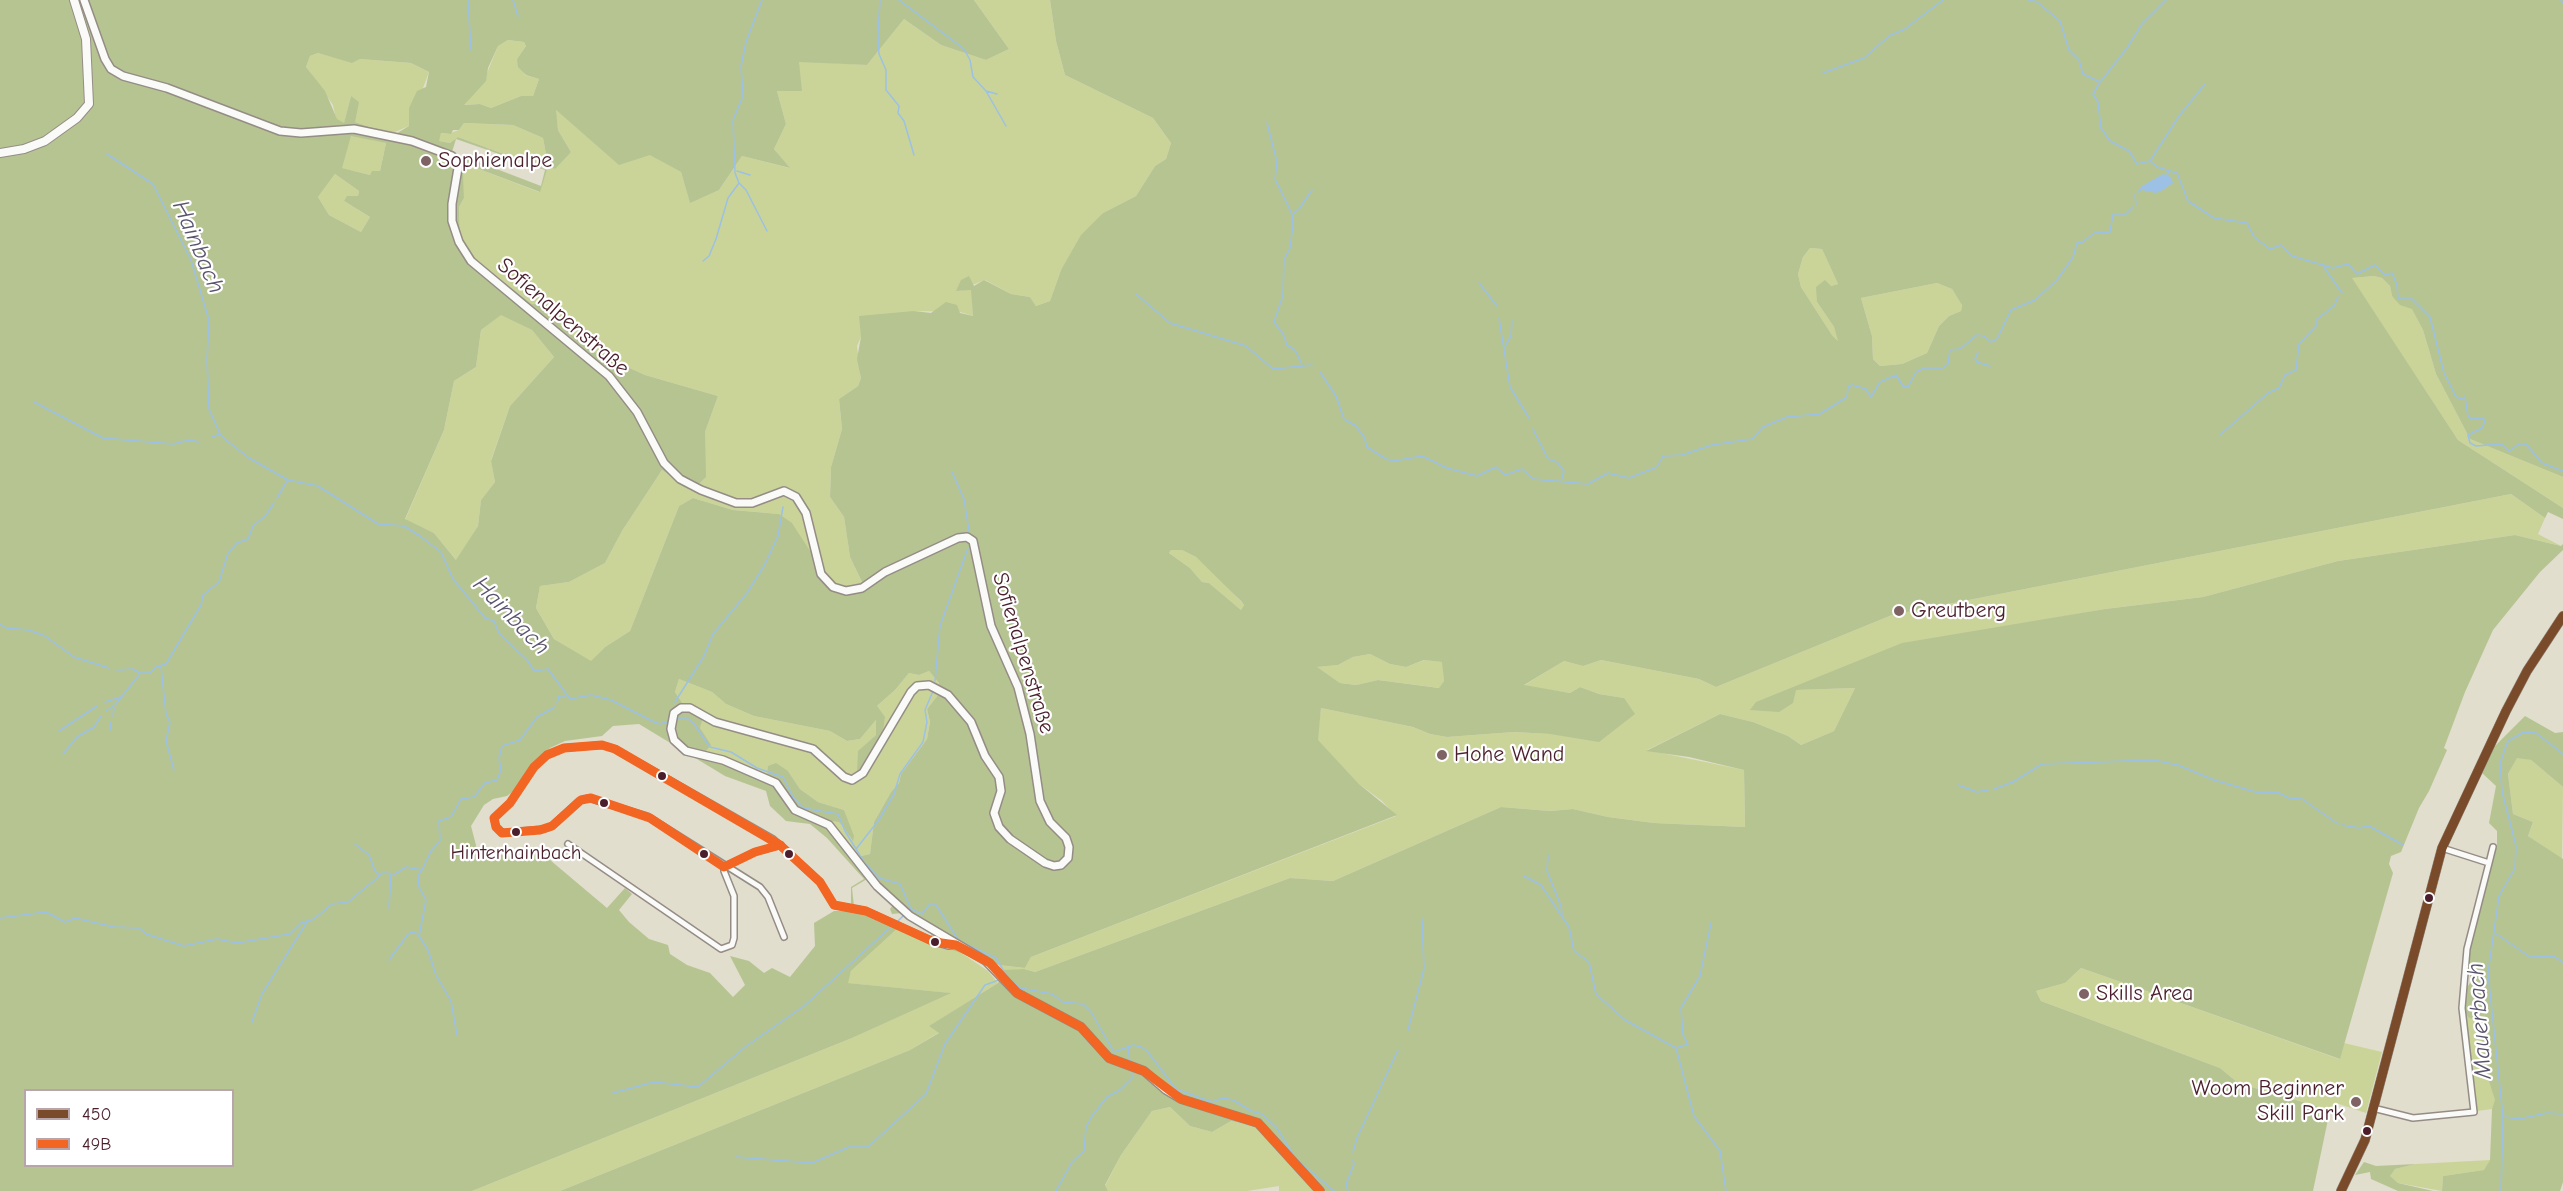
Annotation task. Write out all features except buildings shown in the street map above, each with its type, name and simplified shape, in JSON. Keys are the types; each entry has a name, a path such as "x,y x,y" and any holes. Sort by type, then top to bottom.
{"main road":[{"path":"0,153 24,149 50,138 77,118 89,104 86,39 74,0"},
{"path":"2341,1191 2359,1156 2442,848 2506,711 2527,671 2563,616"}],"street":[{"name":"Sofienalpenstraße","path":"84,0 105,59 111,69 123,76 167,88 280,131 301,133 354,129 412,141 452,156 458,168 452,204 452,221 459,242 471,261 609,376 637,412 664,463 680,479 701,490 736,503 752,503 784,491 796,496 806,513 821,573 833,587 846,591 862,588 891,569 958,538 970,538 975,546 979,579 991,626 1018,687 1030,734 1040,801 1050,822 1066,838 1069,854 1061,865 1049,865 1010,838 999,827 994,813 1001,791 999,777 985,756 971,722 948,695 936,687 920,685 911,692 863,773 852,780 844,777 823,756 809,747 715,722 690,708 681,708 671,721 674,740 682,749 723,760 776,783 795,810 821,819 829,825 877,886 899,907 956,945 990,963 1017,993 1081,1027 1109,1058 1144,1071 1166,1090 1181,1099 1258,1123 1320,1191"},
{"path":"784,937 765,892 650,818 591,798 579,801 548,828 507,833 497,830 494,818 510,803 536,764 560,749 600,745 624,754 739,818 781,845 820,882 834,905 866,911 934,942 948,946 956,945"},
{"path":"568,844 721,949 732,945 734,938 734,896 724,867"},
{"path":"724,867 755,852 781,845"},
{"path":"2373,1108 2414,1118 2474,1112 2462,1008 2467,949 2493,847"},
{"path":"2442,848 2489,863"}],"green space":[{"path":"0,0 974,0 1009,49 986,60 941,45 904,19 867,65 799,62 802,91 777,91 786,124 774,149 790,168 742,156 719,190 690,203 681,172 650,155 619,165 556,110 558,130 571,152 555,169 548,165 543,138 513,125 464,123 459,130 453,130 451,134 441,133 439,141 450,143 458,137 547,170 540,192 463,163 464,198 459,207 460,237 474,258 532,304 545,304 557,312 557,322 588,349 645,375 718,396 705,432 706,477 692,491 662,470 622,531 605,563 569,582 540,586 536,608 554,639 591,661 605,647 630,631 679,506 693,498 733,510 779,514 792,523 828,579 839,586 863,584 850,557 844,517 830,497 831,467 842,429 839,399 858,386 861,378 857,359 861,337 859,316 914,311 931,313 946,302 957,305 960,313 973,316 971,290 956,291 961,280 969,276 974,286 984,280 1011,294 1030,297 1036,306 1050,301 1061,270 1081,235 1103,213 1136,196 1155,166 1166,159 1171,143 1153,118 1065,75 1056,41 1050,0 2563,0 2563,477 2470,439 2436,374 2423,330 2412,309 2400,305 2392,296 2390,286 2382,278 2374,276 2352,278 2458,440 2563,508 2563,519 2548,512 2545,518 2511,494 1892,615 1716,687 1699,679 1601,660 1583,666 1564,661 1524,685 1570,693 1580,687 1599,694 1624,698 1635,714 1599,742 1550,734 1514,732 1447,737 1430,734 1413,727 1321,708 1318,740 1359,784 1397,815 1031,957 1025,968 999,965 930,943 898,928 851,971 848,983 951,993 852,1038 472,1191 0,1191","holes":["508,40 524,42 526,46 517,59 518,67 526,75 539,79 533,96 521,96 491,108 480,104 464,105 486,81 488,68 498,46","318,53 352,63 360,59 411,63 429,72 426,87 417,91 409,108 409,126 394,135 355,122 359,102 351,96 344,123 337,119 325,91 306,67 310,56","351,136 386,143 380,171 372,171 370,175 342,168","456,139 545,170 541,186 452,152","335,174 359,191 358,196 347,196 344,201 370,217 361,232 329,215 318,197","1810,248 1822,249 1838,284 1831,286 1825,280 1816,287 1817,302 1834,327 1838,341 1801,287 1798,274 1803,257","1937,283 1952,289 1962,305 1961,311 1949,316 1939,326 1927,353 1902,364 1880,366 1873,359 1872,336 1861,298","501,315 532,330 554,357 510,406 491,461 495,482 481,500 478,526 456,560 434,533 405,519 444,430 454,381 476,367 481,330","1171,550 1182,550 1196,557 1241,601 1244,605 1241,610 1209,583 1202,582 1190,568 1169,553","1370,654 1390,664 1406,667 1424,660 1442,662 1444,681 1439,688 1378,680 1356,685 1340,683 1317,667 1338,665 1353,657","929,671 939,683 938,695 927,709 930,722 927,739 901,774 899,783 891,792 874,822 870,854 857,857 829,821 839,822 853,841 854,836 844,810 818,802 800,789 788,771 776,763 768,766 767,776 754,773 723,756 705,752 711,745 700,728 704,713 695,707 683,704 675,692 679,679 712,692 726,704 754,716 830,731 847,741 860,739 876,720 876,735 858,751 857,772 860,772 883,731 885,717 877,706 909,673 919,675","639,724 725,776 766,791 770,806 786,821 810,824 827,838 864,879 851,887 851,911 834,911 814,923 815,946 790,977 772,968 764,973 749,961 730,956 745,985 733,997 710,973 687,965 670,954 668,945 649,939 629,922 619,910 632,894 625,888 607,908 537,849 519,859 477,849 471,826 484,805 493,799 507,796 519,787 537,760 550,748 565,741 602,736 613,726","867,879 893,905 890,909 892,914 902,913 932,933 930,937 885,916 854,906 852,888"]},
{"path":"974,0 1050,0 1056,41 1065,75 1153,118 1171,143 1166,159 1155,166 1136,196 1103,213 1061,270 1050,301 1036,306 1030,297 1011,294 985,280 957,291 972,289 973,316 960,312 914,311 861,337 857,346 861,378 858,386 839,399 842,429 831,467 830,497 844,517 850,557 863,584 839,586 828,579 779,514 733,510 693,498 679,506 630,631 605,647 591,662 554,639 536,608 540,586 569,582 605,563 622,531 662,470 692,491 705,478 705,432 718,396 645,375 588,349 557,322 545,304 532,304 474,258 460,237 459,207 464,198 463,163 539,192 547,170 458,137 450,143 438,141 441,133 448,134 459,130 464,123 513,125 543,138 548,165 571,152 558,130 555,109 619,164 650,154 681,172 690,202 719,190 742,156 789,168 774,149 786,124 777,91 799,61 867,65 904,19 941,45 986,60 1009,49"},
{"path":"508,40 524,42 526,46 517,59 525,75 539,79 533,96 521,96 491,108 480,104 463,105 487,73 498,46"},
{"path":"318,53 352,62 360,59 411,63 429,72 409,126 395,132 394,135 355,122 351,96 344,124 336,119 333,105 306,67 310,56"},
{"path":"351,135 386,143 380,171 370,175 341,168"},
{"path":"335,174 359,191 358,196 344,201 370,217 361,232 329,215 318,197"},
{"path":"1810,248 1822,249 1838,284 1831,286 1817,302 1834,327 1839,342 1801,287 1798,274 1803,257"},
{"path":"2374,276 2382,278 2390,286 2392,296 2412,308 2423,330 2436,374 2470,439 2563,477 2563,508 2458,440 2351,278"},
{"path":"1937,283 1952,289 1962,304 1961,311 1949,316 1939,326 1927,353 1902,364 1880,366 1873,359 1872,336 1861,298"},
{"path":"501,314 532,330 554,357 510,406 491,460 495,482 481,500 478,526 457,561 434,533 405,520 444,430 454,381 476,367 481,330"},
{"path":"2511,494 2545,518 2538,534 2561,546 2515,535 2338,561 2203,597 2105,609 2027,623 1795,690 1855,688 1834,731 1801,745 1788,736 1753,722 1720,714 1647,750 1744,770 1745,827 1654,823 1608,817 1573,809 1550,811 1501,807 1333,881 1290,878 1035,972 1024,969 1002,971 999,965 1025,968 1031,957 1396,816 1382,801 1359,784 1317,740 1321,708 1413,727 1430,734 1447,737 1514,732 1550,734 1624,698 1599,694 1580,687 1570,693 1523,686 1564,661 1583,666 1601,660 1699,679 1716,687 1892,615"},
{"path":"2515,535 2561,546 2563,544 2563,550 2540,572 2493,630 2465,692 2444,748 2447,750 2429,791 2419,808 2401,852 2391,856 2389,864 2393,873 2340,1059 2081,968 2065,983 2036,991 2041,1001 2220,1068 2237,1082 2330,1110 2313,1191 1317,1191 1255,1126 1231,1121 1212,1132 1190,1126 1170,1107 1152,1111 1121,1155 1105,1185 1108,1191 560,1191 910,1050 939,1033 929,1026 998,983 1003,970 1024,969 1035,972 1290,878 1333,881 1501,807 1550,811 1573,809 1608,817 1654,823 1745,827 1744,770 1689,757 1646,751 1720,714 1753,722 1788,736 1801,745 1834,731 1855,688 1796,690 1793,703 1779,712 1750,710 1756,702 1902,643 2105,609 2203,597 2338,561"},
{"path":"1171,550 1182,550 1196,557 1221,579 1244,605 1241,610 1209,583 1202,582 1190,568 1169,553"},
{"path":"1370,654 1390,664 1406,667 1425,660 1443,662 1444,681 1440,688 1378,680 1356,685 1340,683 1316,667 1338,665 1353,657"},
{"path":"929,671 939,683 938,695 927,709 930,722 927,739 901,774 899,783 891,792 874,822 870,854 857,857 829,821 839,822 852,840 844,810 818,802 800,789 788,771 767,776 754,773 723,756 705,752 705,739 700,728 701,719 695,707 683,704 675,692 679,679 712,692 726,704 754,716 830,731 847,741 860,739 876,720 876,735 858,752 872,748 883,731 876,707 909,673 919,675"},
{"path":"2525,716 2555,733 2563,732 2563,787 2531,760 2517,758 2508,774 2513,814 2533,822 2528,836 2563,859 2563,1182 2560,1191 2442,1191 2443,1176 2484,1170 2490,1160 2492,1109 2495,1100 2485,1069 2479,1022 2468,1017 2464,1009 2465,990 2470,983 2470,943 2497,845 2497,831 2489,823 2496,786 2482,773 2494,747"},
{"path":"2517,757 2531,760 2563,787 2562,860 2528,836 2533,822 2513,814 2508,774"},
{"path":"898,928 930,943 957,950 988,971 998,983 930,1026 940,1032 910,1050 560,1191 472,1191 852,1038 949,993 847,983 851,971"},
{"path":"2081,968 2339,1059 2344,1043 2382,1052 2366,1113 2336,1103 2330,1110 2248,1086 2237,1082 2220,1068 2041,1001 2036,991 2065,983"},
{"path":"2464,1009 2479,1021 2485,1069 2496,1101 2492,1109 2477,1111 2475,1106"},
{"path":"1170,1107 1190,1126 1212,1132 1231,1121 1255,1126 1317,1191 1279,1191 1279,1186 1247,1191 1108,1191 1105,1186 1121,1155 1152,1111"},
{"path":"2490,1160 2485,1170 2443,1176 2442,1191 2398,1183 2389,1176 2395,1169 2416,1164"},
{"path":"2364,1162 2376,1166 2416,1164 2395,1169 2390,1176 2398,1183 2433,1191 2398,1191 2371,1179 2370,1172 2355,1175"}],"water":[{"path":"2163,174 2171,177 2173,183 2156,193 2142,190 2135,195 2142,186"}],"waterway":[{"path":"468,0 471,50"},
{"path":"513,0 518,16"},
{"path":"703,261 709,256 716,239 728,198 739,183 735,173 733,120 743,96 741,66 746,42 762,0"},
{"path":"880,0 879,54 886,70 886,90 899,106 898,113 904,121 914,155"},
{"path":"899,0 964,49 970,60 973,77 986,91 1006,126"},
{"path":"1823,73 1864,58 1889,36 1905,29 1943,0"},
{"path":"2029,0 2037,2 2060,21 2069,50 2079,60 2083,74 2100,82 2093,94 2098,102 2101,128 2110,141 2129,151 2137,164 2150,161 2157,167 2170,171"},
{"path":"2101,81 2127,48 2142,24 2166,0"},
{"path":"2150,161 2179,116 2205,84"},
{"path":"986,91 997,94"},
{"path":"1267,123 1277,162 1275,179 1292,214 1293,225 1290,248 1284,260 1283,295 1274,322 1283,334 1287,345 1295,350 1302,364"},
{"name":"Hainbach","path":"107,154 153,184 191,260 209,320 207,360 209,409 220,434 249,458 288,480 318,486 378,524 404,526 420,536 441,552 453,579 485,618 494,621 499,633 528,661 534,671 548,669 570,699 591,695 611,700 660,724 670,721"},
{"path":"737,171 750,175"},
{"path":"2166,176 2170,171 2177,173 2188,201 2214,218 2247,223 2254,237 2270,249 2281,245 2292,256 2333,268 2348,264 2357,274 2375,265 2385,275 2392,273 2397,285 2398,299 2412,299 2430,317 2444,373 2455,395 2460,399 2465,397 2468,416 2471,419 2483,418 2485,421 2482,428 2468,435 2470,443 2476,446 2501,444 2509,451 2519,444 2526,444 2542,463 2563,471"},
{"path":"739,183 746,190 767,231"},
{"path":"1293,214 1312,190"},
{"path":"2135,195 2136,205"},
{"path":"1320,372 1336,396 1344,419 1356,426 1364,437 1367,447 1386,459 1394,461 1422,456 1447,468 1477,476 1496,467 1505,475 1522,469 1533,479 1588,484 1608,473 1629,478 1657,467 1663,456 1682,455 1712,445 1752,439 1763,427 1787,417 1820,414 1847,397 1848,387 1852,385 1866,389 1871,397 1880,382 1896,375 1903,386 1908,387 1916,372 1924,368 1943,368 1948,364 1950,350 1960,349 1977,335 1984,336 1991,342 1997,339 2011,310 2035,300 2057,280 2073,257 2077,243 2083,242 2094,233 2110,232 2113,214 2126,214 2133,207"},
{"path":"2324,267 2342,293"},
{"path":"1479,283 1497,306"},
{"path":"1136,294 1170,323 1246,346 1273,369 1312,365"},
{"path":"2220,435 2268,393 2279,388 2285,375 2296,370 2299,344 2316,326 2316,320 2334,306 2338,297"},
{"path":"1499,318 1510,387 1529,418"},
{"path":"1505,346 1511,336 1512,321"},
{"path":"1978,352 1975,359 1977,362 1990,366"},
{"path":"34,402 103,438 173,444 189,440 199,442"},
{"path":"1533,429 1548,459 1557,462 1564,471 1561,481"},
{"path":"212,437 220,434"},
{"path":"952,472 964,499 969,531"},
{"path":"277,498 287,481"},
{"path":"117,670 133,669 140,673 150,673 156,667 166,664 201,605 203,595 219,582 228,553 237,543 248,539 253,526 266,515 274,503"},
{"path":"675,702 704,656 713,634 747,593 764,566 778,536 783,507"},
{"path":"935,681 940,626 968,548"},
{"path":"0,624 6,628 29,630 45,636 74,657 109,668"},
{"path":"161,667 166,714 170,722 166,741 174,770"},
{"path":"106,711 115,705 139,675"},
{"path":"856,849 878,821 894,794 900,774 923,742 927,722 925,710 933,691"},
{"path":"557,703 559,696 565,696"},
{"path":"105,702 121,697"},
{"path":"59,731 97,706"},
{"path":"0,918 46,912 65,922 75,918 114,927 139,928 146,934 184,946 217,939 237,943 290,934 301,923 314,919 332,904 348,902 383,873 395,874 406,867 422,870 431,851 440,841 439,821 451,817 461,799 474,797 485,783 497,780 501,770 499,758 502,746 520,740 537,717 555,707"},
{"path":"113,716 114,708"},
{"path":"63,754 77,737 94,727 101,716"},
{"name":"Hainbach","path":"677,718 687,718 694,724 710,747 731,752 757,768 783,777 793,797 803,808 838,814 845,831 864,862 879,878 900,884 911,909 922,914 929,905 936,905 959,941 996,958 1008,978 1020,988 1052,994 1063,1002 1083,1004 1091,1012 1114,1052 1133,1045 1141,1047 1147,1051 1176,1089 1212,1102 1223,1098 1233,1100 1251,1111 1262,1114 1276,1127 1296,1159 1334,1191"},
{"path":"110,730 111,722"},
{"name":"Mauerbach","path":"2501,1191 2503,1117 2488,973 2499,896 2515,868 2516,846 2502,791 2500,763 2508,741 2524,732 2536,733 2563,754"},
{"path":"1994,789 2013,782 2042,764 2154,760 2178,765 2214,780 2259,793 2277,792 2289,798 2302,799 2338,824"},
{"path":"1958,785 1977,792 1988,790"},
{"path":"2342,825 2359,828 2369,826 2403,845"},
{"path":"355,844 369,855 375,871 380,875"},
{"path":"1548,855 1547,871 1562,914"},
{"path":"421,871 418,876 419,887 426,900 419,936 428,950 436,975 451,1001 457,1035"},
{"path":"389,908 391,874"},
{"path":"1524,876 1541,885 1569,927 1574,951 1589,962 1596,994 1625,1020 1676,1048"},
{"path":"897,922 904,915"},
{"path":"1408,1030 1424,969 1422,919"},
{"path":"252,1022 262,994 307,922"},
{"path":"1711,923 1700,976 1681,1008 1683,1035 1688,1044 1676,1048 1694,1116 1720,1151 1726,1191"},
{"path":"613,1093 654,1082 698,1087 745,1047 804,1006 893,925"},
{"path":"389,960 408,934 412,932 418,934"},
{"path":"2495,933 2530,957 2553,956 2563,962"},
{"path":"736,1157 812,1163 849,1147 868,1147 926,1094 945,1044 985,985 999,980"},
{"path":"1128,1047 1130,1063"},
{"path":"1353,1152 1357,1138 1398,1050"},
{"path":"1056,1191 1072,1162 1084,1151 1086,1127 1092,1116 1107,1097 1120,1090 1132,1078 1131,1068"},
{"path":"2505,1117 2519,1119 2547,1113 2563,1114"},
{"path":"1348,1191 1346,1184 1354,1164 1353,1160"}],"transit line":[{"name":"450","path":"2341,1191 2365,1140 2442,848 2506,711 2527,671 2563,616"},
{"name":"49B","path":"602,745 615,749 780,845 755,852 724,867 650,818 591,798 581,800 552,826 540,830 502,833 496,827 494,818 510,803 534,767 547,755 564,748 602,745"},
{"name":"49B","path":"780,845 820,882 834,905 866,911 934,942 956,945"},
{"name":"49B","path":"956,945 990,963 1017,993 1081,1027 1109,1058 1144,1071 1181,1099 1258,1123 1320,1191"}],"place":[{"name":"Sophienalpe","path":"426,161"},
{"name":"Greutberg","path":"1899,611"},
{"name":"Hohe Wand","path":"1442,755"},
{"name":"Hinterhainbach","path":"516,832"},
{"name":"Skills Area","path":"2084,994"},
{"name":"Woom Beginner Skill Park","path":"2356,1102"}]}
